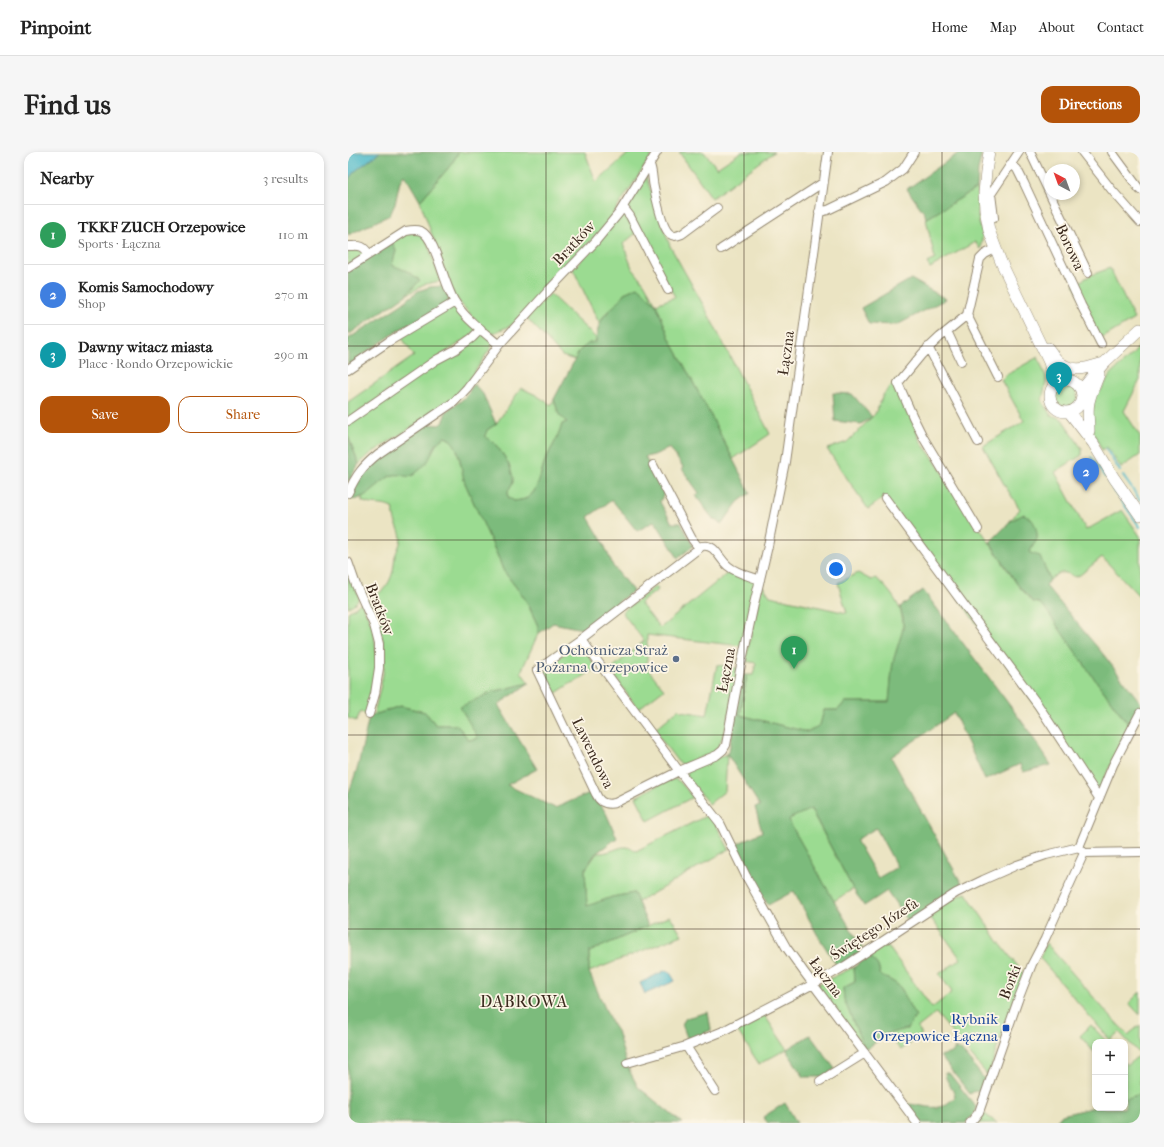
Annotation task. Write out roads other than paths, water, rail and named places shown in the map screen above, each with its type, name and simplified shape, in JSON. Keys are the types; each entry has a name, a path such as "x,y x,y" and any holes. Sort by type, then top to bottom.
{"main road":[{"path":"989,152 985,184 985,201 988,225 995,249 1050,362 1069,384 1082,399 1074,409 1059,411 1052,405 1050,396 1051,390 1069,384 1104,363 1140,329"},
{"path":"1037,336 1057,360 1067,366 1085,369 1104,363"},
{"path":"1088,431 1089,402 1104,363"},
{"path":"1074,409 1088,431 1093,443"},
{"path":"1074,409 1114,478 1140,515"}],"street":[{"name":"Bratków","path":"348,493 358,473 371,459 454,402 467,388 499,344 595,242 623,207 657,152"},
{"name":"Łączna","path":"828,152 785,462 725,748 717,755 679,771 720,823 746,876 786,947 917,1123"},
{"path":"819,212 828,210 886,182 903,169 914,152"},
{"path":"994,218 991,194 1019,152"},
{"name":"Borowa","path":"1030,152 1044,181"},
{"path":"1082,152 1111,189 1140,222"},
{"path":"1112,152 1140,190"},
{"name":"Borowa","path":"1011,164 1017,169 1024,182 1081,305 1101,344"},
{"path":"650,165 662,221 666,231 671,235 676,236 682,234 717,208"},
{"path":"721,249 824,182"},
{"name":"Borowa","path":"1053,200 1088,273"},
{"path":"623,207 630,216 668,290"},
{"path":"348,268 406,231 422,231 431,243 447,286 455,302 481,329 499,344"},
{"path":"348,246 358,245 364,247 369,254"},
{"path":"978,529 923,437 898,383 928,347 967,315 980,259 985,254 995,249"},
{"path":"348,369 388,342 455,302"},
{"path":"967,315 998,377"},
{"path":"348,421 436,360 455,350 472,338 481,329"},
{"path":"947,331 961,361"},
{"path":"928,347 978,442"},
{"path":"653,465 692,539 699,548 704,545 710,546 728,566 760,580"},
{"path":"885,498 1038,705 1099,798"},
{"name":"Lawendowa","path":"679,771 615,803 604,803 598,798 537,670 581,639 699,548"},
{"name":"Bratków","path":"348,562 374,625 379,644 380,659 377,680 369,714"},
{"path":"581,639 679,771"},
{"name":"Borki","path":"970,1123 979,1112 1018,1000 1032,964 1045,939 1082,850 1099,798 1113,766 1140,713"},
{"name":"Świętego Józefa","path":"627,1063 686,1046 721,1032 854,961 956,893 1017,865 1046,855 1082,850 1140,852"},
{"path":"686,1046 715,1091"},
{"path":"820,1081 865,1053"}],"water":[{"path":"348,152 380,152 354,172 348,180"},
{"path":"666,970 669,971 675,981 645,994 640,983"}],"waterway":[{"path":"1106,449 1120,471"},
{"path":"1091,457 1105,477"},
{"path":"1123,476 1140,500"},
{"path":"1109,483 1140,527"}],"place":[{"name":"Dawny witacz miasta","path":"1059,395"},
{"name":"Komis Samochodowy","path":"1086,491"},
{"name":"Ochotnicza Straż Pożarna Orzepowice","path":"676,659"},
{"name":"TKKF ZUCH Orzepowice","path":"794,669"},
{"name":"Rybnik Orzepowice Łączna","path":"1006,1028"}],"district":[{"name":"DĄBROWA","path":"524,1001"}]}
